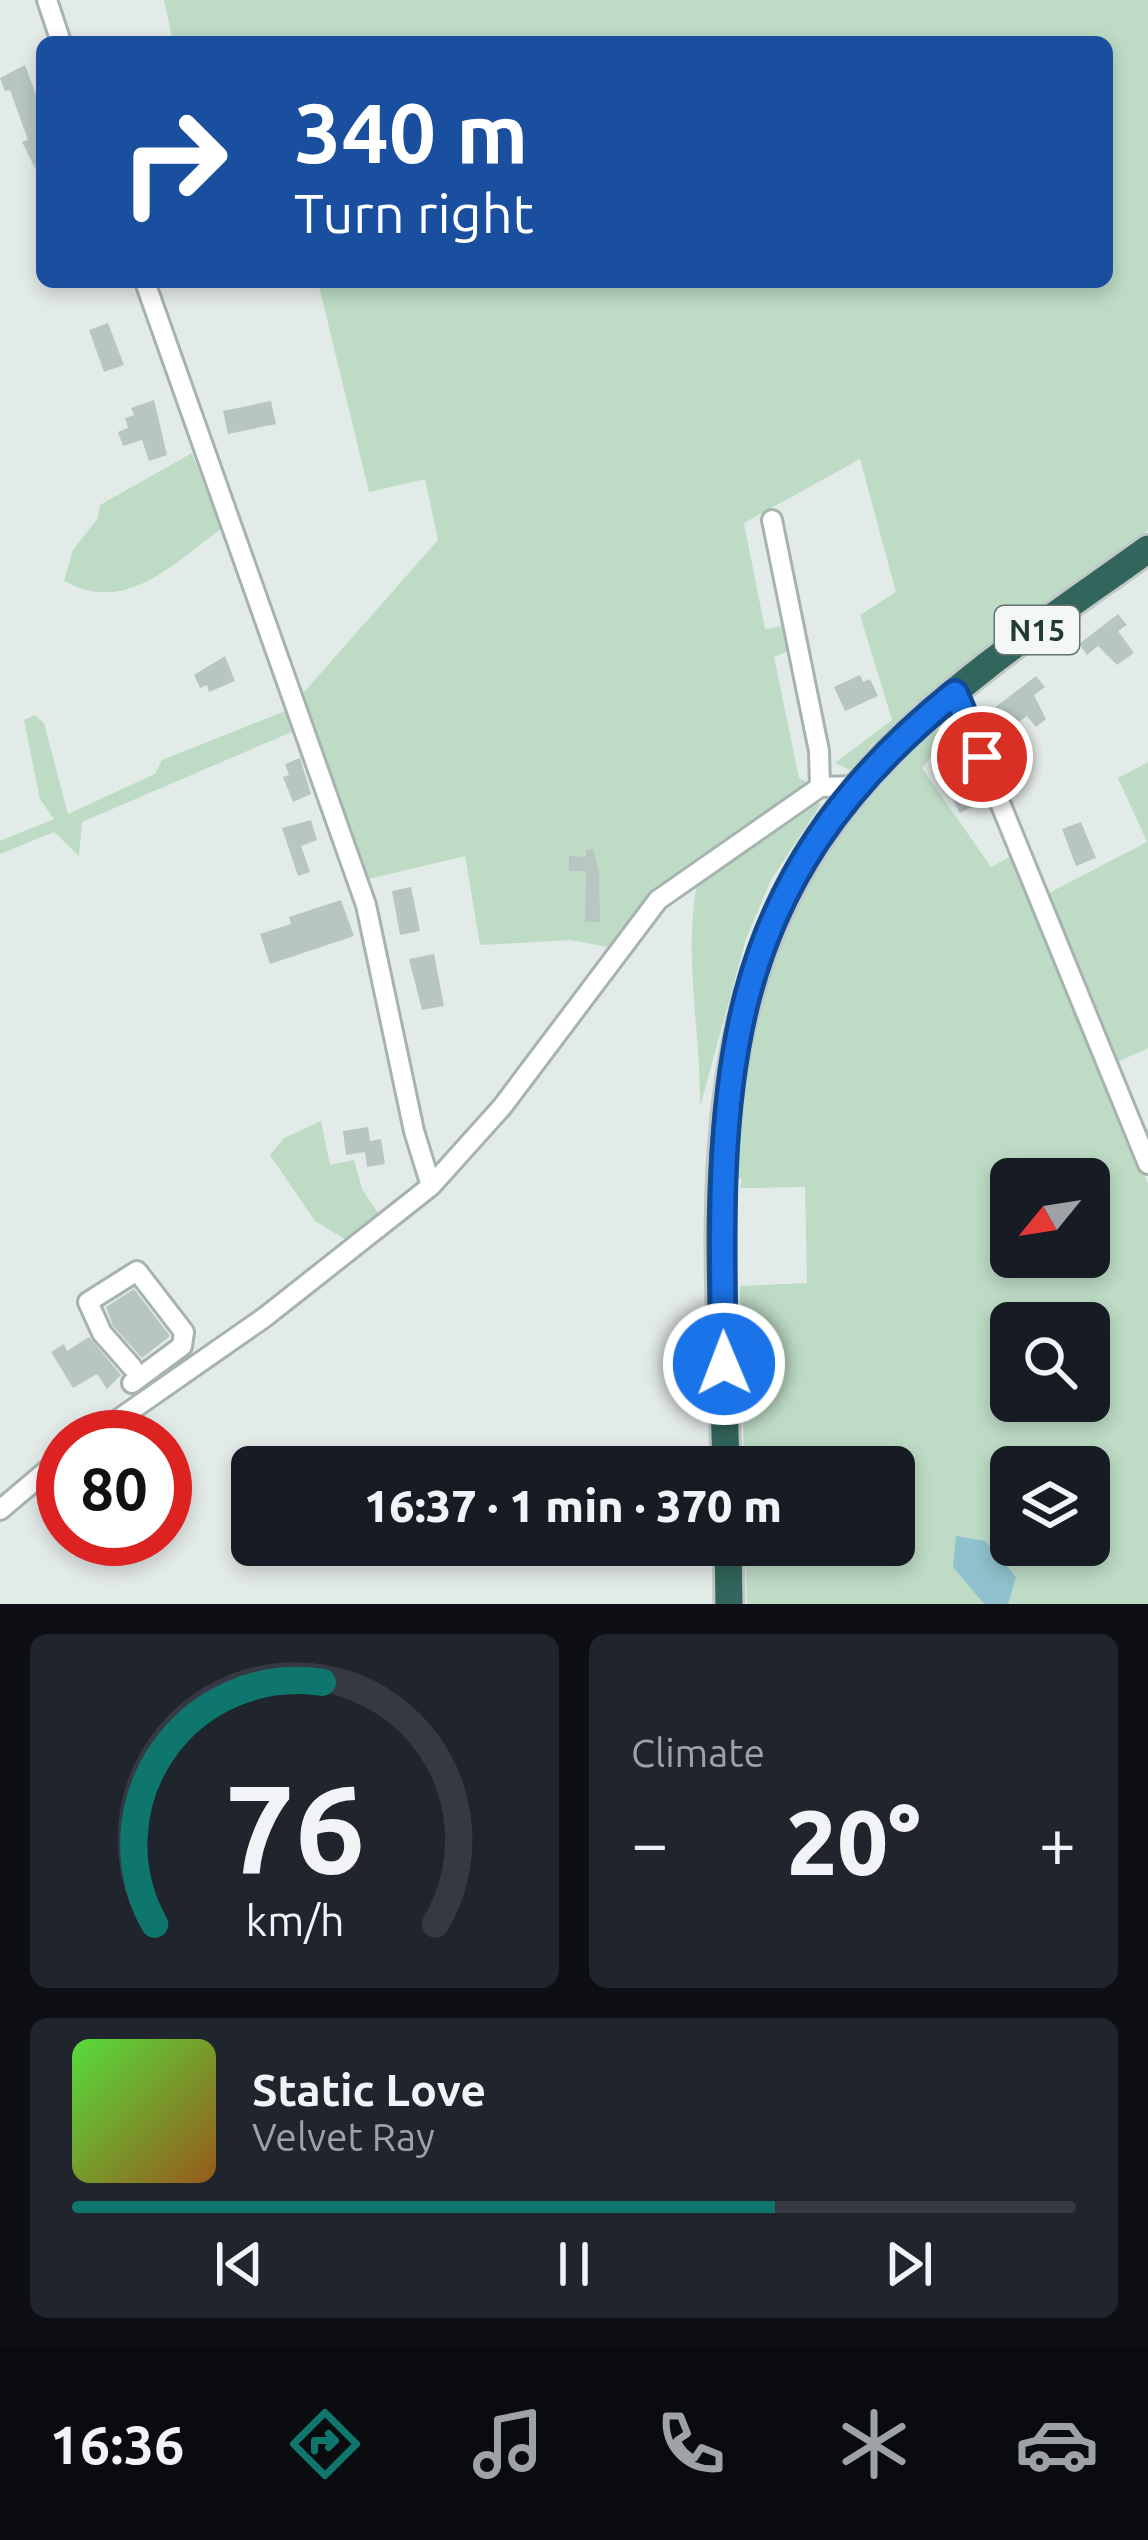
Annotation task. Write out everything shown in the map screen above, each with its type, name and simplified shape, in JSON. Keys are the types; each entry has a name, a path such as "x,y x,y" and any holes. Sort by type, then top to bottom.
{"highway":[{"name":"N15","path":"726,1446 722,1165 739,1015 788,888 820,834 858,786 955,693 1148,548"},
{"path":"728,1566 729,1604"}],"street":[{"path":"47,0 60,36"},
{"path":"147,288 366,905 414,1131 431,1186"},
{"path":"772,520 819,751 820,787"},
{"path":"955,693 1148,1163"},
{"path":"132,1410 431,1186 502,1107 658,900 820,787 858,786"},
{"path":"138,1373 182,1346 184,1333 137,1271 88,1302 102,1333 138,1373 168,1385"},
{"path":"0,1510 36,1480"}],"green space":[{"path":"164,0 1148,0 1148,530 871,745 854,772 835,763 892,720 860,615 896,592 860,459 744,523 765,629 782,626 788,651 774,657 799,778 808,783 672,878 607,947 571,940 480,945 465,856 360,881 298,699 438,540 425,479 369,492 319,288 1113,288 1113,36 172,36"},
{"path":"192,453 221,529 166,570 128,589 86,590 64,581 73,550 98,518 100,505"},
{"path":"288,710 294,731 82,822 79,856 54,832 0,854 0,841 54,819 40,799 24,720 35,715 44,723 68,814 155,774 162,760"},
{"path":"943,728 948,736 922,768 991,867 1015,854 1148,1184 1148,1604 747,1604 746,1566 915,1566 915,1446 744,1446 740,1286 807,1283 805,1187 740,1188 742,1179 734,1177 756,1016 788,923 840,834 915,745"},
{"path":"1148,762 1148,1048 1113,1064 1045,895 1147,842 1118,778"},
{"path":"811,802 821,804 771,880 746,939 700,1107 692,967 697,883"},
{"path":"321,1121 330,1165 354,1160 362,1189 382,1219 348,1241 315,1221 270,1155 284,1138"}],"water":[{"path":"956,1536 985,1541 990,1547 990,1566 1007,1566 1016,1577 1008,1604 984,1604 953,1567"}],"building":[{"path":"25,65 36,95 36,170 22,142 28,140 10,90 5,91 0,78"},
{"path":"108,323 124,365 104,372 89,330"},
{"path":"154,400 167,455 149,461 142,440 123,446 118,432 128,428 125,418 134,415 131,408"},
{"path":"271,401 276,424 228,434 223,411"},
{"path":"1118,614 1127,625 1118,631 1134,653 1117,665 1098,646 1087,655 1079,644"},
{"path":"225,656 235,681 209,692 207,685 200,688 194,675"},
{"path":"860,675 863,682 870,679 878,696 845,711 834,687"},
{"path":"1036,676 1045,687 1034,695 1046,719 1036,727 1027,716 1004,732 989,712"},
{"path":"960,751 969,767 955,776 972,807 960,813 935,766"},
{"path":"300,758 311,794 293,802 283,777 289,775 285,764"},
{"path":"311,820 317,840 301,846 310,872 298,876 282,828"},
{"path":"1081,822 1096,858 1076,866 1062,829"},
{"path":"593,849 599,873 600,922 585,922 586,871 569,871 569,856 586,857 586,850"},
{"path":"411,887 420,931 400,935 392,891"},
{"path":"341,900 354,936 270,964 260,934 291,924 289,917"},
{"path":"434,954 444,1006 422,1010 409,959"},
{"path":"368,1127 370,1141 381,1139 385,1164 367,1167 365,1152 346,1155 343,1131"},
{"path":"134,1289 170,1336 142,1358 113,1326 106,1307"},
{"path":"89,1337 121,1375 107,1389 97,1374 73,1388 51,1352 64,1344 67,1351"}],"route":[{"path":"724,1364 725,1100 739,1015 761,950 788,888 820,834 886,755 955,693 982,757"}]}
